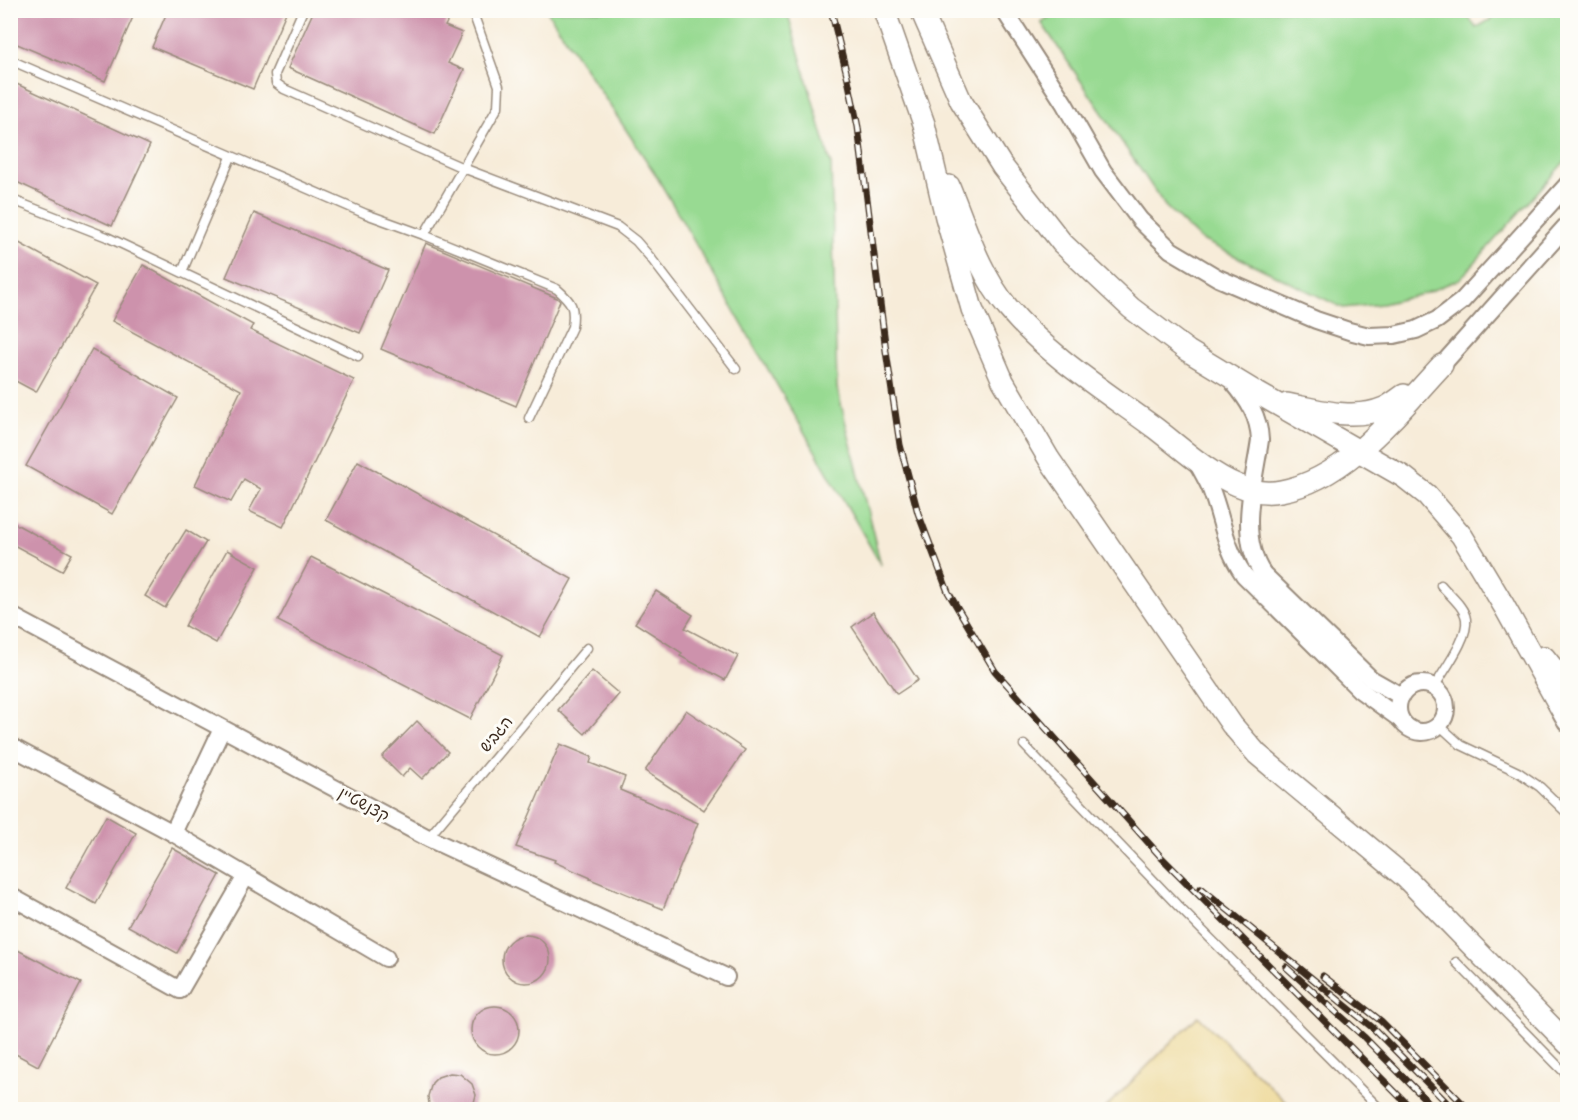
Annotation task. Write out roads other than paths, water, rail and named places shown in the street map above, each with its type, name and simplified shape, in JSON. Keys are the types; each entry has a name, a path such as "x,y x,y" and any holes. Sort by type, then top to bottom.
{"street":[{"path":"884,10 924,124 981,266 1007,307 1039,340 1195,458 1235,484 1253,491 1280,491 1305,485 1335,469 1358,451 1442,365 1568,224"},
{"path":"921,10 961,100 1002,166 1062,243 1131,308 1188,351 1404,477 1427,495 1462,536 1568,721"},
{"path":"1004,10 1064,103 1103,171 1140,220 1171,250 1218,278 1348,332 1369,336 1394,335 1416,330 1452,310 1568,184"},
{"path":"924,124 959,268 972,309 1003,381 1049,459 1232,724 1257,754 1406,878 1568,1044"},
{"path":"1272,402 1343,414 1367,412 1384,408 1442,365"},
{"path":"1226,374 1254,411 1260,428 1250,517 1251,549 1255,562 1263,574 1371,679 1401,696"},
{"path":"1195,458 1210,488 1234,561 1244,575 1360,690 1400,719 1409,729 1417,732 1433,730 1439,725 1446,712 1444,698 1434,688 1427,685 1412,686 1401,696 1398,711 1400,719"},
{"path":"1504,606 1568,687"},
{"name":"קצנשטיין","path":"10,615 428,838 726,977"},
{"path":"173,833 222,729"},
{"path":"10,746 173,833 386,958"},
{"path":"10,896 180,990 246,876"}],"lane":[{"path":"303,10 275,74 276,83 463,168 618,227 636,241 650,257 736,369"},
{"path":"424,236 498,107 499,86 472,10"},
{"path":"10,60 366,214 557,289 570,301 574,314 572,327 528,418"},
{"path":"182,272 231,157"},
{"path":"10,199 107,237 358,356"},
{"path":"1434,688 1465,633 1466,619 1461,607 1441,585"},
{"name":"הגביש","path":"428,838 587,648"},
{"path":"1439,725 1461,745 1518,772 1540,787 1568,814"},
{"path":"1024,744 1178,906 1381,1110"},
{"path":"1456,963 1568,1076"}],"railway":[{"path":"831,10 858,127 900,445 918,513 948,592 995,671 1162,858 1413,1110"},
{"path":"1201,888 1373,1028 1454,1110"},
{"path":"1286,967 1364,1037 1436,1110"},
{"path":"1323,976 1381,1021 1469,1110"}]}
